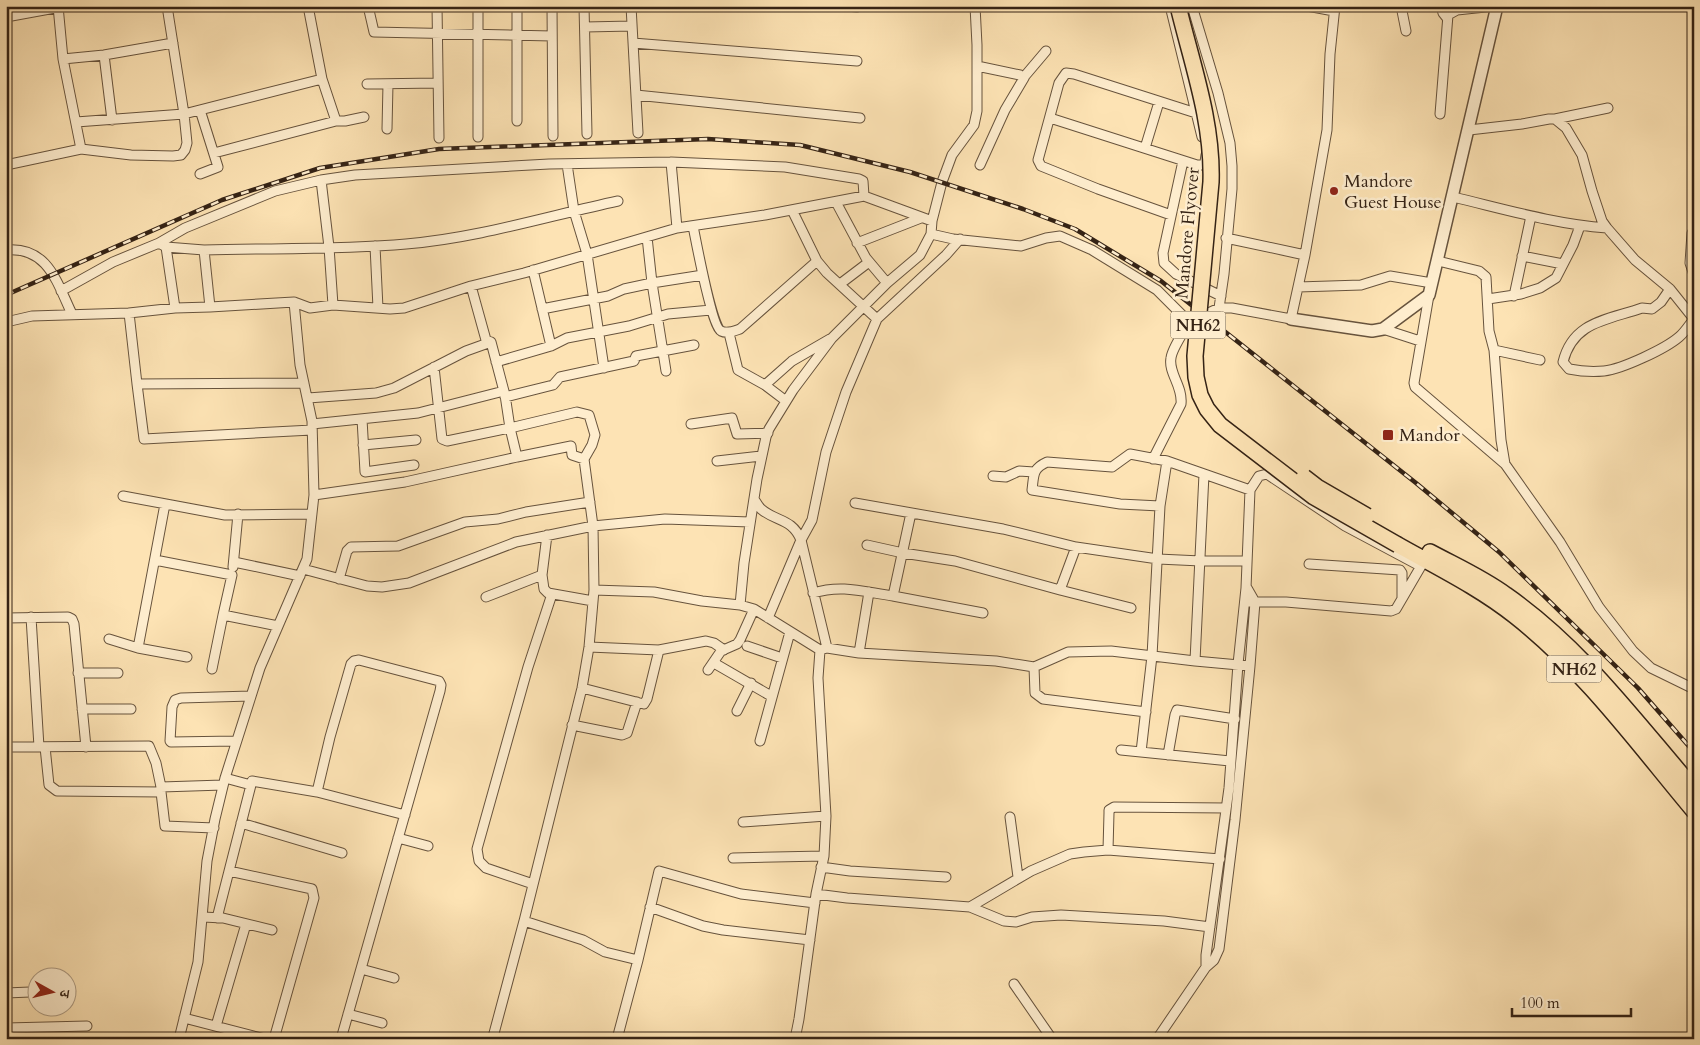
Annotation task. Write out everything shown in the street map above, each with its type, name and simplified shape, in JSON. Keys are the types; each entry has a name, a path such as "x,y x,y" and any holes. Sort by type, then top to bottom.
{"highway":[{"name":"Mandore Flyover","path":"1178,6 1208,127 1212,158 1210,202 1195,356 1196,377 1200,395 1207,409 1220,425 1314,497 1400,540"},
{"name":"Mandore Flyover","path":"1188,6 1217,124 1222,158 1215,263 1204,360 1208,388 1215,403 1225,416 1271,453 1425,559"},
{"name":"NH62","path":"1425,559 1505,594 1567,645 1617,698 1694,789"},
{"name":"NH62","path":"1425,559 1481,592 1514,615 1564,658 1585,680 1694,811"}],"street":[{"path":"6,165 81,149 131,155 181,155 187,143 168,6"},
{"path":"308,6 322,79 336,121"},
{"path":"368,6 374,32 552,36"},
{"path":"437,6 438,138"},
{"path":"478,6 478,137"},
{"path":"517,6 517,121"},
{"path":"552,6 554,136"},
{"path":"584,6 587,134"},
{"path":"631,6 638,133"},
{"path":"847,6 857,7"},
{"path":"740,605 750,522 761,456 768,433 786,401 832,338 888,283 920,255 934,234 932,222 942,182 952,155 974,125 977,111 975,6"},
{"path":"1050,118 1197,166 1203,165 1206,155 1170,6"},
{"path":"1192,6 1218,93 1230,143 1232,189 1219,308"},
{"path":"1291,319 1327,130 1330,54 1335,8 1307,6"},
{"path":"1401,6 1406,31"},
{"path":"1441,6 1447,18"},
{"path":"1440,114 1447,18 1451,12 1457,10 1496,6 1430,289 1420,341 1415,387 1505,464 1560,542 1599,608 1633,651 1651,668 1694,689"},
{"path":"6,17 61,7 63,59 81,149"},
{"path":"585,27 632,26"},
{"path":"63,59 104,55 173,43"},
{"path":"633,43 857,61"},
{"path":"980,165 1022,76 1046,51"},
{"path":"104,55 112,120"},
{"path":"977,66 1022,76"},
{"path":"1172,214 1098,188 1038,164 1038,160 1059,83 1066,73 1196,112"},
{"path":"76,122 184,114 322,79"},
{"path":"368,84 438,83"},
{"path":"387,129 388,84"},
{"path":"636,95 860,118"},
{"path":"1145,148 1159,102"},
{"path":"1468,130 1522,124 1549,118 1555,119 1608,108"},
{"path":"200,110 217,168 200,174"},
{"path":"214,153 336,121 364,117"},
{"path":"1555,119 1566,128 1582,155 1602,222 1635,260 1670,289 1694,319 1681,336 1650,354 1606,370 1568,369 1563,362 1566,349 1584,328 1617,315 1642,308 1652,309 1661,302 1670,289"},
{"path":"1183,161 1163,253 1164,263 1176,274 1221,296"},
{"path":"671,162 677,228"},
{"path":"60,291 113,262 163,245 185,228 275,191 321,180 356,175 398,171 567,164 671,162 785,167 859,178 863,181 864,196"},
{"path":"567,164 574,211 587,254 604,368"},
{"path":"321,180 329,247 333,305"},
{"path":"6,322 32,316 129,313 175,308 294,302 310,308 333,305 404,308 471,286 677,228 792,210 864,196 932,222"},
{"path":"1452,197 1580,226 1607,228"},
{"path":"163,245 204,250 406,244 458,238 618,201"},
{"path":"836,202 869,262 888,283"},
{"path":"792,210 817,260 877,319"},
{"path":"1514,296 1531,216"},
{"path":"857,243 921,218"},
{"path":"693,226 711,310 716,328 721,332 740,329 817,260"},
{"path":"1488,299 1514,296 1540,288 1556,278 1573,245 1580,226"},
{"path":"1692,233 1690,263 1694,275"},
{"path":"934,234 957,239 1021,246 1046,238 1060,236 1092,250 1157,290 1189,322"},
{"path":"647,237 652,283 666,371"},
{"path":"1226,238 1304,255"},
{"path":"768,618 812,520 826,452 846,392 877,319 946,255 957,239"},
{"path":"163,245 175,308"},
{"path":"375,246 378,308"},
{"path":"6,250 16,249 30,252 39,257 47,265 72,314"},
{"path":"204,250 210,307"},
{"path":"1522,256 1563,264"},
{"path":"1438,261 1479,271 1486,277 1489,331 1494,350 1501,440 1505,464"},
{"path":"840,284 869,262"},
{"path":"533,270 551,346"},
{"path":"542,309 608,296 624,289 652,283 703,275"},
{"path":"1298,287 1361,285 1390,276 1430,289"},
{"path":"471,286 486,340 491,342 505,394 517,457"},
{"path":"1383,329 1430,289"},
{"path":"179,1039 198,962 207,861 224,781 260,668 307,559 314,495 312,427 300,364 294,302"},
{"path":"1153,458 1182,404 1182,396 1171,368 1170,358 1189,322 1219,308 1232,308 1358,330 1372,331 1383,329 1420,341"},
{"path":"496,362 551,346 567,338 629,326 668,314 711,310"},
{"path":"129,313 144,439 312,427 418,413 553,385 560,377 634,361 636,356 694,345"},
{"path":"729,332 737,368 765,385 786,401"},
{"path":"765,385 792,362 832,338"},
{"path":"308,398 376,392 394,388 434,367 491,342"},
{"path":"1494,350 1540,360"},
{"path":"434,367 442,439 444,441 577,412 589,415 595,436 584,459 593,526 594,590 589,647 582,688 495,1038"},
{"path":"137,384 304,383"},
{"path":"691,424 732,418 737,434 768,433"},
{"path":"362,419 365,472 414,465"},
{"path":"363,445 416,440"},
{"path":"314,495 406,482 571,446 572,455 584,459"},
{"path":"1160,506 1120,504 1032,490 1034,472 1038,466 1047,462 1112,467 1130,454 1167,461 1250,490"},
{"path":"717,461 761,456"},
{"path":"1141,752 1152,656 1160,506 1167,461"},
{"path":"993,476 1006,477 1019,470 1034,472"},
{"path":"1195,662 1204,474"},
{"path":"1206,968 1206,955 1220,859 1235,719 1238,664 1246,588 1250,490 1259,476 1268,474 1345,526 1425,559 1396,609 1387,611 1286,602 1245,602"},
{"path":"123,496 225,515 312,514"},
{"path":"754,499 761,508 784,520 803,537 816,592 826,649 818,678 826,816 824,868 810,940 795,1039"},
{"path":"339,579 347,551 351,547 398,546 465,522 504,518 526,512 590,502"},
{"path":"855,503 1002,529 1076,548 1158,559 1247,561"},
{"path":"138,648 165,504"},
{"path":"893,596 911,513"},
{"path":"212,669 232,574 238,514"},
{"path":"234,562 301,572 367,586 382,586 409,583 516,542 547,534 593,526 665,519 750,522"},
{"path":"547,534 542,575 544,590 552,594 593,601"},
{"path":"867,545 955,561 1131,608"},
{"path":"1060,590 1076,548"},
{"path":"155,560 232,574"},
{"path":"1309,564 1400,570 1402,573 1402,599"},
{"path":"486,597 542,575"},
{"path":"816,592 830,588 842,588 984,613"},
{"path":"1157,1039 1206,968 1214,960 1219,949 1235,820 1255,602 1246,588"},
{"path":"594,590 654,592 702,601 740,605 754,609 790,632 826,649 859,653 996,661 1034,667 1068,652 1111,650 1195,662 1250,666"},
{"path":"859,653 869,592"},
{"path":"533,884 486,868 479,861 478,849 528,667 552,594"},
{"path":"754,609 740,640 737,644 724,650 711,667 751,684 772,696"},
{"path":"223,615 278,626"},
{"path":"31,617 42,747 49,785 57,791 161,789 224,781 251,785"},
{"path":"6,618 68,617 72,619 86,747"},
{"path":"760,741 790,632"},
{"path":"109,639 138,648 187,657"},
{"path":"589,647 659,650 706,641 714,643 724,650"},
{"path":"747,646 782,658"},
{"path":"582,688 643,704 646,703 659,650"},
{"path":"317,792 330,737 351,664 354,660 439,681 441,684 440,691 341,1039"},
{"path":"1034,667 1035,693 1043,699 1146,712"},
{"path":"78,673 118,673"},
{"path":"737,711 751,684"},
{"path":"236,742 171,742 172,707 175,700 181,698 251,696"},
{"path":"572,725 622,735 629,730 637,702"},
{"path":"82,709 131,709"},
{"path":"1168,754 1177,710 1235,719"},
{"path":"6,747 149,746 156,762 166,826 214,828"},
{"path":"1121,750 1230,761"},
{"path":"217,918 252,781 317,792 405,815"},
{"path":"1108,850 1109,810 1114,807 1226,808"},
{"path":"742,822 826,816"},
{"path":"1010,817 1018,877"},
{"path":"241,823 342,853"},
{"path":"398,838 428,846"},
{"path":"970,907 1018,877 1070,854 1108,850 1220,859"},
{"path":"733,858 824,856"},
{"path":"824,868 946,878"},
{"path":"616,1039 638,960 659,870 742,894 846,898 970,907 997,918 1016,922 1032,917 1061,915 1164,921 1210,926"},
{"path":"229,871 312,889 314,893 274,1039"},
{"path":"650,907 703,926 810,940"},
{"path":"203,917 217,918 272,930"},
{"path":"524,921 583,940 605,952 638,960"},
{"path":"216,1026 246,924"},
{"path":"361,968 394,978"},
{"path":"1014,984 1052,1039"},
{"path":"6,993 28,992"},
{"path":"348,1014 382,1023"},
{"path":"184,1018 265,1039"},
{"path":"6,1028 87,1026"}],"railway":[{"path":"6,295 222,200 320,168 439,149 708,139 800,145 910,172 1023,209 1075,229 1161,281 1416,483 1499,552 1638,688 1694,752"}],"place":[{"name":"Mandore Guest House","path":"1334,191"},
{"name":"Mandor","path":"1388,435"}]}
